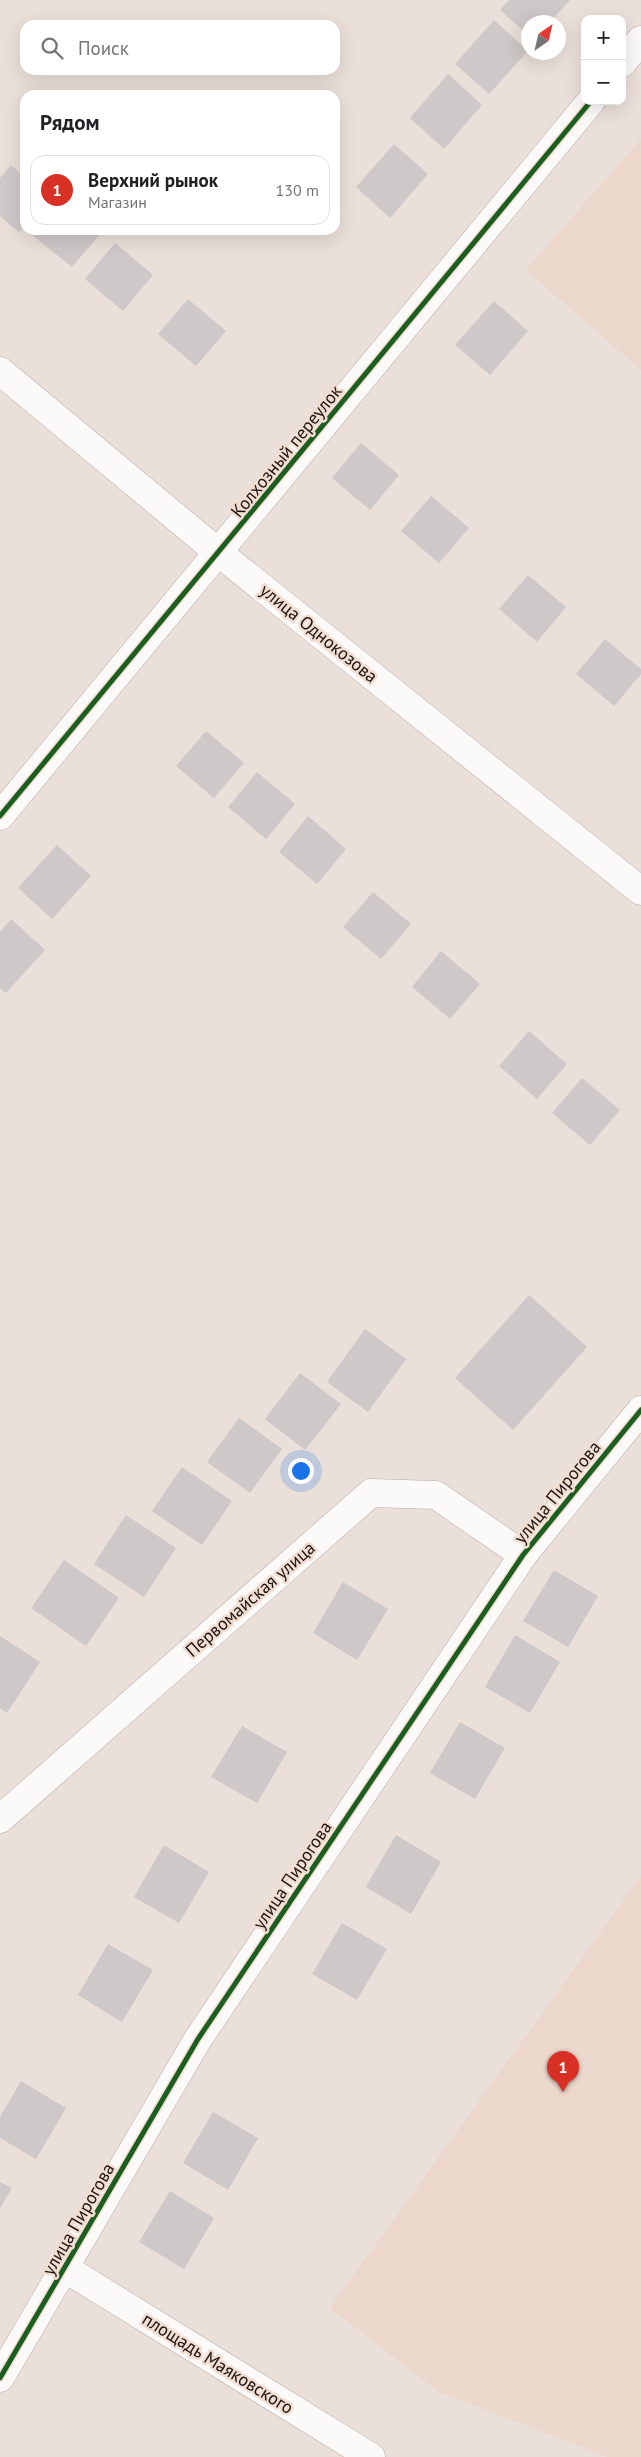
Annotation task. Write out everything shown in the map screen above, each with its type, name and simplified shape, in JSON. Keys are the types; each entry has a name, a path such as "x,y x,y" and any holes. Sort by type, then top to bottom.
{"street":[{"path":"624,60 641,40"},
{"name":"Колхозный переулок","path":"0,816 588,105"},
{"name":"улица Однокозова","path":"0,371 219,553 641,891"},
{"name":"улица Пирогова","path":"0,2378 66,2269 198,2039 523,1556 641,1410"},
{"name":"Первомайская улица","path":"0,1819 371,1493 436,1494 523,1556"},
{"name":"площадь Маяковского","path":"66,2269 370,2457"}],"shaded area":[{"path":"641,139 641,370 526,270"},
{"path":"641,1876 641,2457 608,2457 439,2392 330,2308"}],"building":[{"path":"509,0 570,0 556,15 521,15 521,29 500,10"},
{"path":"494,20 521,45 521,59 489,94 455,64"},
{"path":"448,74 482,105 444,149 410,118"},
{"path":"394,144 428,174 390,218 356,187"},
{"path":"11,165 20,173 19,232 0,216 0,178"},
{"path":"34,235 99,235 72,267"},
{"path":"115,243 153,275 123,311 85,279"},
{"path":"188,299 226,331 196,366 158,334"},
{"path":"494,301 528,331 490,375 455,345"},
{"path":"361,443 399,475 370,510 332,478"},
{"path":"431,496 469,528 439,563 401,531"},
{"path":"528,575 566,607 537,642 499,609"},
{"path":"605,639 641,669 641,674 614,706 576,674"},
{"path":"206,731 244,763 214,798 176,766"},
{"path":"257,772 295,804 266,839 228,807"},
{"path":"308,816 346,849 317,884 279,852"},
{"path":"57,845 91,876 52,919 18,888"},
{"path":"373,892 411,924 381,959 343,927"},
{"path":"11,919 45,950 6,993 0,988 0,932"},
{"path":"441,951 480,984 450,1019 412,987"},
{"path":"529,1031 567,1064 537,1099 499,1066"},
{"path":"582,1078 620,1110 590,1145 552,1113"},
{"path":"529,1295 587,1347 513,1430 455,1378"},
{"path":"365,1329 406,1359 368,1412 327,1382"},
{"path":"300,1373 341,1404 305,1450 265,1419"},
{"path":"239,1418 282,1449 250,1493 207,1462"},
{"path":"182,1467 232,1501 202,1545 152,1511"},
{"path":"126,1515 176,1548 144,1597 94,1564"},
{"path":"64,1560 119,1598 86,1646 31,1608"},
{"path":"554,1570 598,1596 568,1647 523,1621"},
{"path":"343,1582 388,1609 357,1660 313,1633"},
{"path":"515,1635 560,1662 530,1713 485,1687"},
{"path":"0,1636 40,1662 7,1713 0,1708"},
{"path":"460,1722 505,1748 475,1799 430,1773"},
{"path":"242,1726 287,1752 257,1803 211,1777"},
{"path":"396,1835 441,1862 411,1914 366,1887"},
{"path":"164,1845 209,1872 179,1923 134,1897"},
{"path":"342,1923 387,1949 357,2000 312,1974"},
{"path":"108,1944 153,1970 122,2022 78,1995"},
{"path":"21,2081 66,2108 36,2159 0,2138 0,2117"},
{"path":"213,2112 258,2138 228,2190 183,2163"},
{"path":"0,2182 12,2188 0,2208"},
{"path":"170,2191 214,2218 184,2269 139,2242"}],"cycle path":[{"path":"0,816 588,105"},
{"path":"0,2378 198,2039 523,1555 641,1410"}],"place":[{"name":"Верхний рынок","path":"563,2092"}]}
